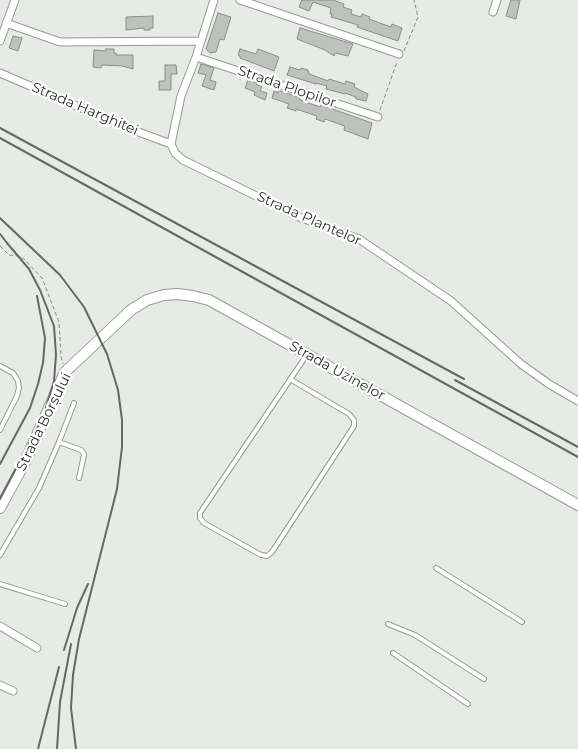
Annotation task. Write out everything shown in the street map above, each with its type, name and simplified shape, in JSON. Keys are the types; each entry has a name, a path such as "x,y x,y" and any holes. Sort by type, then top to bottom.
{"street":[{"path":"0,41 14,0"},
{"path":"171,144 181,96 214,0"},
{"path":"240,0 399,54"},
{"path":"493,12 497,0"},
{"path":"6,23 60,42 201,41"},
{"name":"Strada Plopilor","path":"196,56 378,118"},
{"name":"Strada Harghitei","path":"0,73 125,127 171,144"},
{"name":"Strada Plantelor","path":"171,144 175,153 183,160 299,217 359,239 451,302 508,353 549,384 578,401"},
{"name":"Strada Uzinelor","path":"97,342 130,310 147,300 164,295 177,294 209,300 578,505"},
{"name":"Strada Borșului","path":"0,508 25,462 65,372 97,342"},
{"path":"0,626 37,648"},
{"path":"0,685 13,691"}],"lane":[{"path":"290,379 350,414 354,420 354,426 272,552 267,556 261,555 204,523 200,518 200,513 290,379 307,354"},
{"path":"0,366 13,373 18,381 17,396 0,430"},
{"path":"0,555 39,488 74,403"},
{"path":"0,415 6,419"},
{"path":"59,442 83,452 79,478"},
{"path":"436,568 522,622"},
{"path":"0,584 65,604"},
{"path":"388,624 415,635 484,680"},
{"path":"393,653 468,704"}],"path":[{"path":"0,246 9,255 16,255 24,259 42,278 59,322 61,356 65,372"}],"building":[{"path":"302,0 333,0 344,4 343,7 352,10 351,14 361,17 362,14 370,17 369,19 391,27 392,24 402,28 398,41 357,27 358,25 331,17 331,8 313,2 309,11 299,7"},
{"path":"511,0 520,0 516,19 506,16"},
{"path":"218,13 231,17 224,40 220,39 216,52 210,53 206,49"},
{"path":"153,16 153,28 150,28 150,30 144,30 144,28 126,30 126,17"},
{"path":"300,28 353,44 348,56 335,53 334,56 325,50 297,39"},
{"path":"13,36 22,38 18,51 9,48"},
{"path":"106,49 114,49 116,55 133,55 133,69 122,66 102,65 101,68 93,67 94,50 106,51"},
{"path":"240,49 256,54 258,49 279,57 274,71 240,58 238,55"},
{"path":"201,64 214,68 210,80 216,82 214,90 202,86 206,75 198,73"},
{"path":"165,65 176,65 177,74 171,74 171,90 159,90 159,81 165,81"},
{"path":"290,67 308,70 309,74 328,81 329,79 345,84 346,81 355,84 354,87 368,94 366,101 356,99 356,97 345,93 326,89 327,86 287,75"},
{"path":"248,80 262,87 260,91 267,93 265,100 254,95 255,92 245,88"},
{"path":"278,90 300,98 300,100 320,107 321,105 372,123 368,139 344,130 345,126 325,119 324,122 316,119 317,116 287,108 289,104 272,98 274,91 278,93"}],"railway":[{"path":"0,128 464,379"},
{"path":"0,138 578,457"},
{"path":"0,218 60,275 84,307 107,354 118,390 122,420 122,447 117,489 79,639 73,675 71,708 76,749"},
{"path":"0,234 11,248"},
{"path":"0,499 43,417 54,381 56,355 54,326 40,290 29,269 7,243"},
{"path":"0,464 30,408 43,363 45,338 37,296"},
{"path":"455,380 578,447"},
{"path":"64,650 77,608 88,584"},
{"path":"57,749 60,702 71,644"},
{"path":"38,749 59,667"}]}
